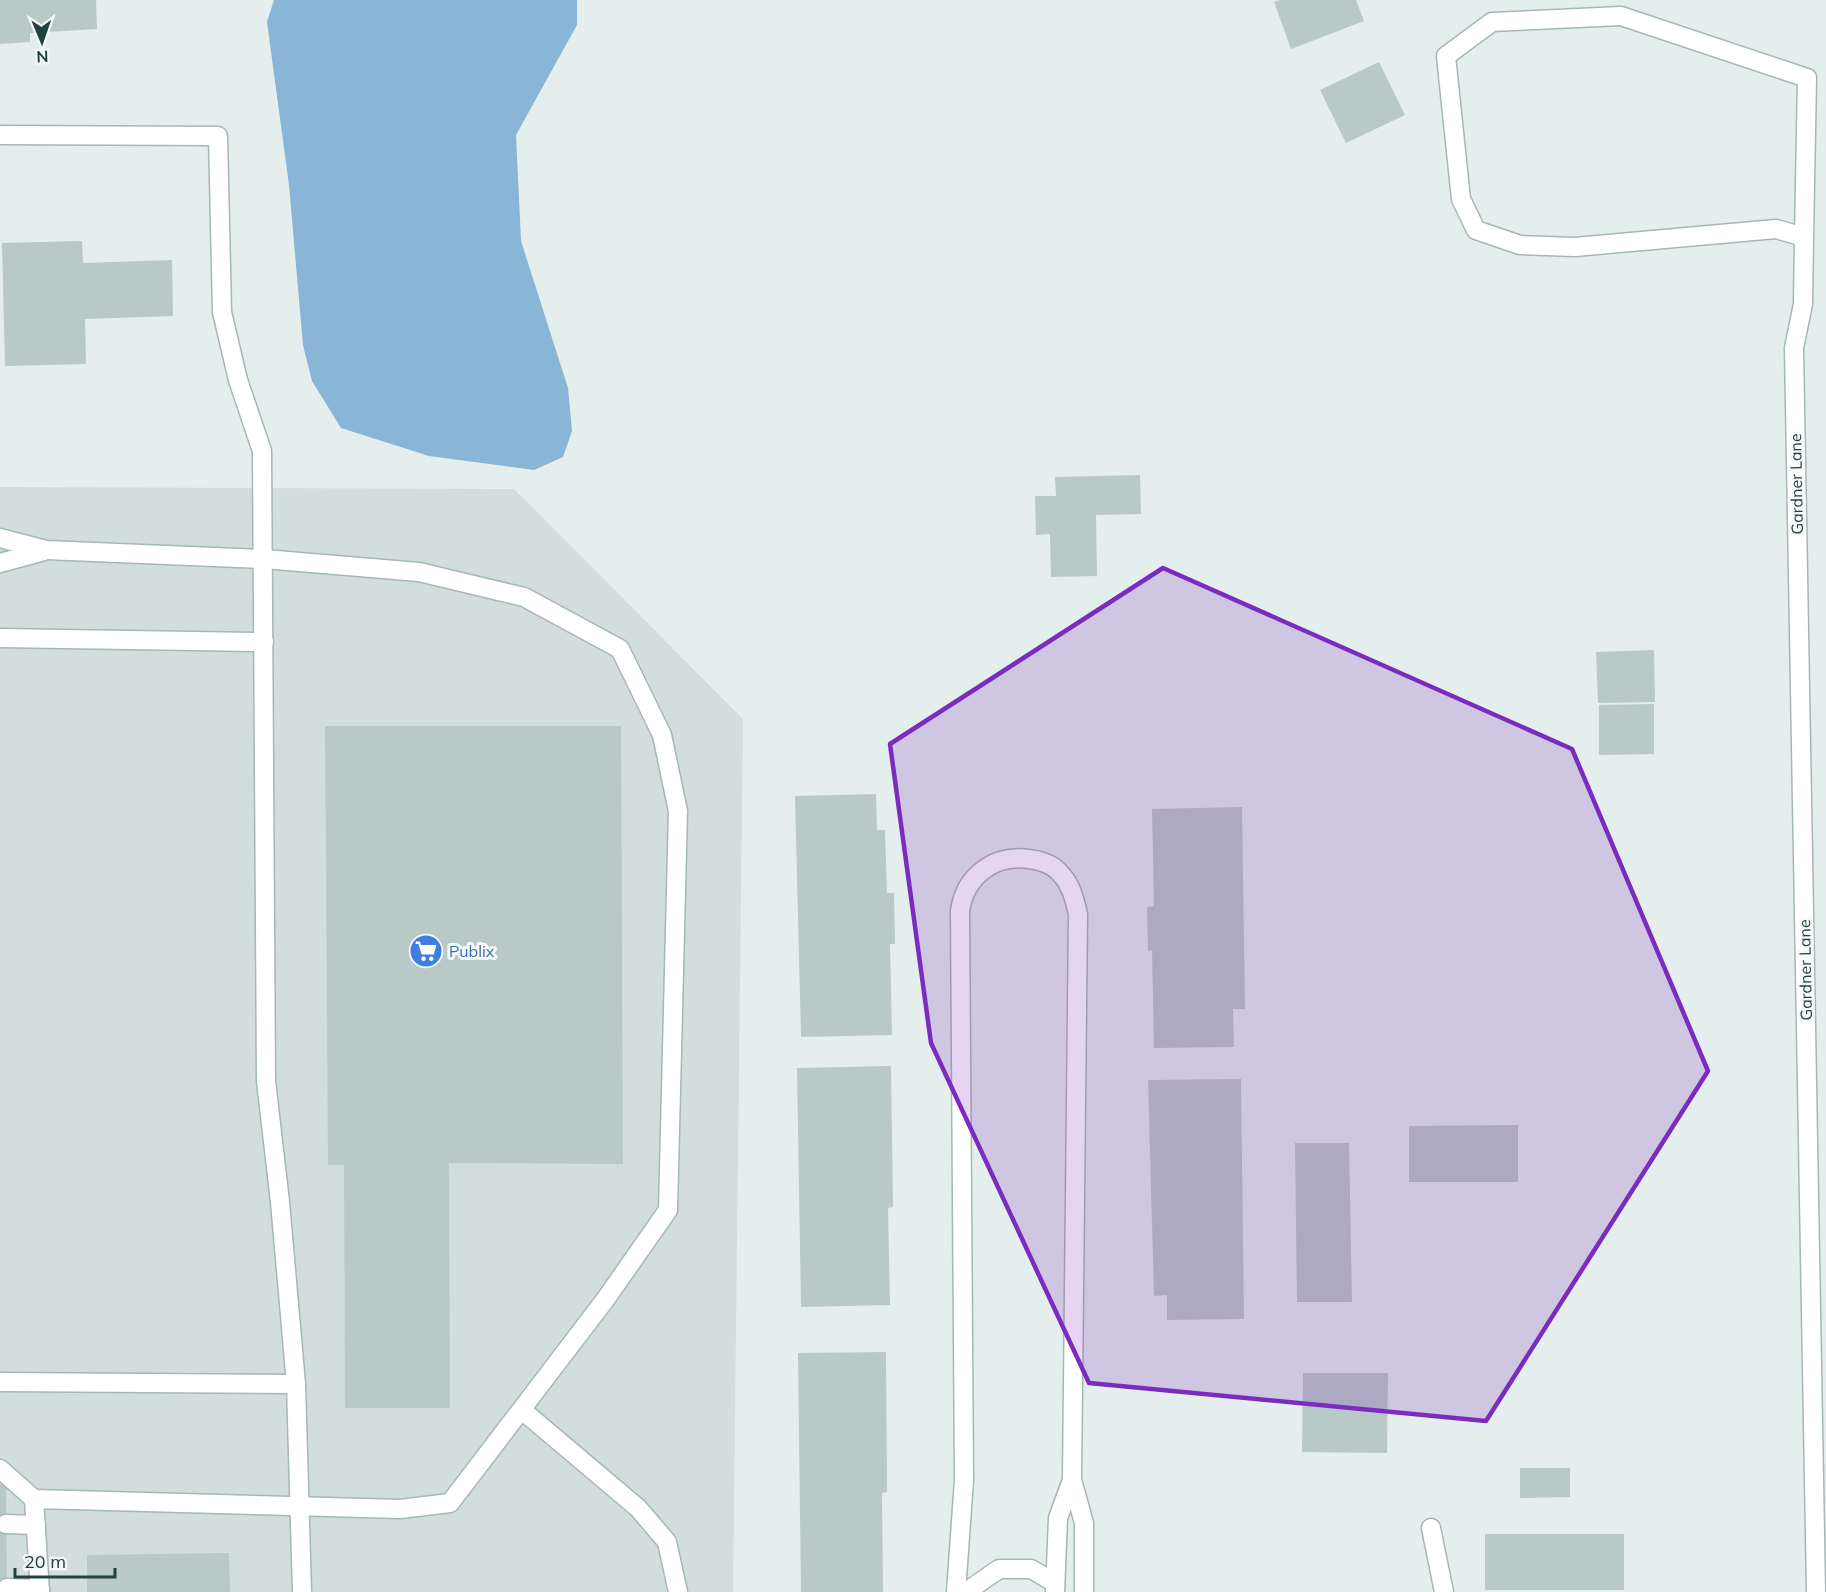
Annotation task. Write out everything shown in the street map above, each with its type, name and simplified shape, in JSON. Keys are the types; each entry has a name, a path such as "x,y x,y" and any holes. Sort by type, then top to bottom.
{"street":[{"name":"Gardner Lane","path":"1804,237 1776,229 1575,247 1520,245 1476,230 1461,200 1446,56 1492,22 1621,16 1807,78 1803,304 1794,348 1816,1592"},
{"path":"0,135 218,136 222,312 238,380 262,451 266,1082 280,1202 296,1384 302,1592"},
{"path":"0,538 46,550 264,559 419,572 524,597 620,649 662,735 678,811 668,1210 605,1300 450,1503 400,1509 34,1499 0,1468"},
{"path":"0,563 46,550"},
{"path":"0,638 264,642"},
{"path":"956,1592 964,1480 960,911 962,895 975,875 992,864 1013,857 1038,860 1057,869 1072,888 1078,914 1072,1480 1084,1523 1084,1592"},
{"path":"0,1382 296,1384"},
{"path":"522,1410 638,1508 667,1542 678,1592"},
{"path":"1055,1587 1058,1518 1072,1480"},
{"path":"7,1588 40,1591 34,1499"},
{"path":"6,1524 36,1526"},
{"path":"1431,1528 1444,1592"},
{"path":"966,1592 999,1569 1030,1569 1055,1587"}],"highlighted area":[{"path":"1163,568 1572,749 1708,1071 1486,1421 1089,1383 931,1043 890,744"}],"shaded area":[{"path":"0,487 514,489 743,719 733,1592 0,1592"}],"water":[{"path":"274,0 577,0 577,25 516,135 521,241 568,388 572,431 563,457 534,470 429,456 341,428 312,381 303,345 289,185 267,22"}],"building":[{"path":"0,0 96,0 97,29 30,33 30,42 0,44"},
{"path":"1280,0 1356,0 1364,21 1291,49 1274,2"},
{"path":"1379,62 1405,115 1346,143 1320,90"},
{"path":"82,241 83,263 172,260 173,316 85,319 86,364 5,366 2,243"},
{"path":"1140,475 1141,514 1096,515 1097,576 1051,577 1050,534 1036,535 1035,496 1056,496 1055,477"},
{"path":"1654,650 1655,702 1598,703 1596,652"},
{"path":"1654,704 1654,754 1599,755 1599,705"},
{"path":"325,726 621,726 623,1164 449,1163 450,1408 345,1408 344,1165 328,1165"},
{"path":"876,794 877,830 885,830 887,893 894,893 895,944 890,944 892,1035 801,1037 795,796"},
{"path":"1242,807 1245,1009 1233,1009 1234,1047 1154,1048 1152,950 1148,951 1147,907 1154,906 1152,809"},
{"path":"891,1066 893,1207 888,1208 890,1305 801,1307 797,1068"},
{"path":"1241,1079 1244,1319 1167,1320 1167,1295 1154,1296 1148,1080"},
{"path":"1518,1125 1518,1182 1409,1182 1409,1126"},
{"path":"1295,1143 1349,1143 1352,1302 1297,1302"},
{"path":"886,1352 887,1492 882,1493 883,1592 801,1592 798,1353"},
{"path":"1303,1373 1388,1373 1387,1453 1302,1452"},
{"path":"1520,1468 1570,1468 1570,1497 1520,1498"},
{"path":"0,1485 6,1485 7,1592 0,1592"},
{"path":"1485,1534 1624,1534 1624,1590 1485,1590"},
{"path":"229,1553 230,1592 87,1592 87,1555"}],"place":[{"name":"Publix","path":"426,951"}]}
